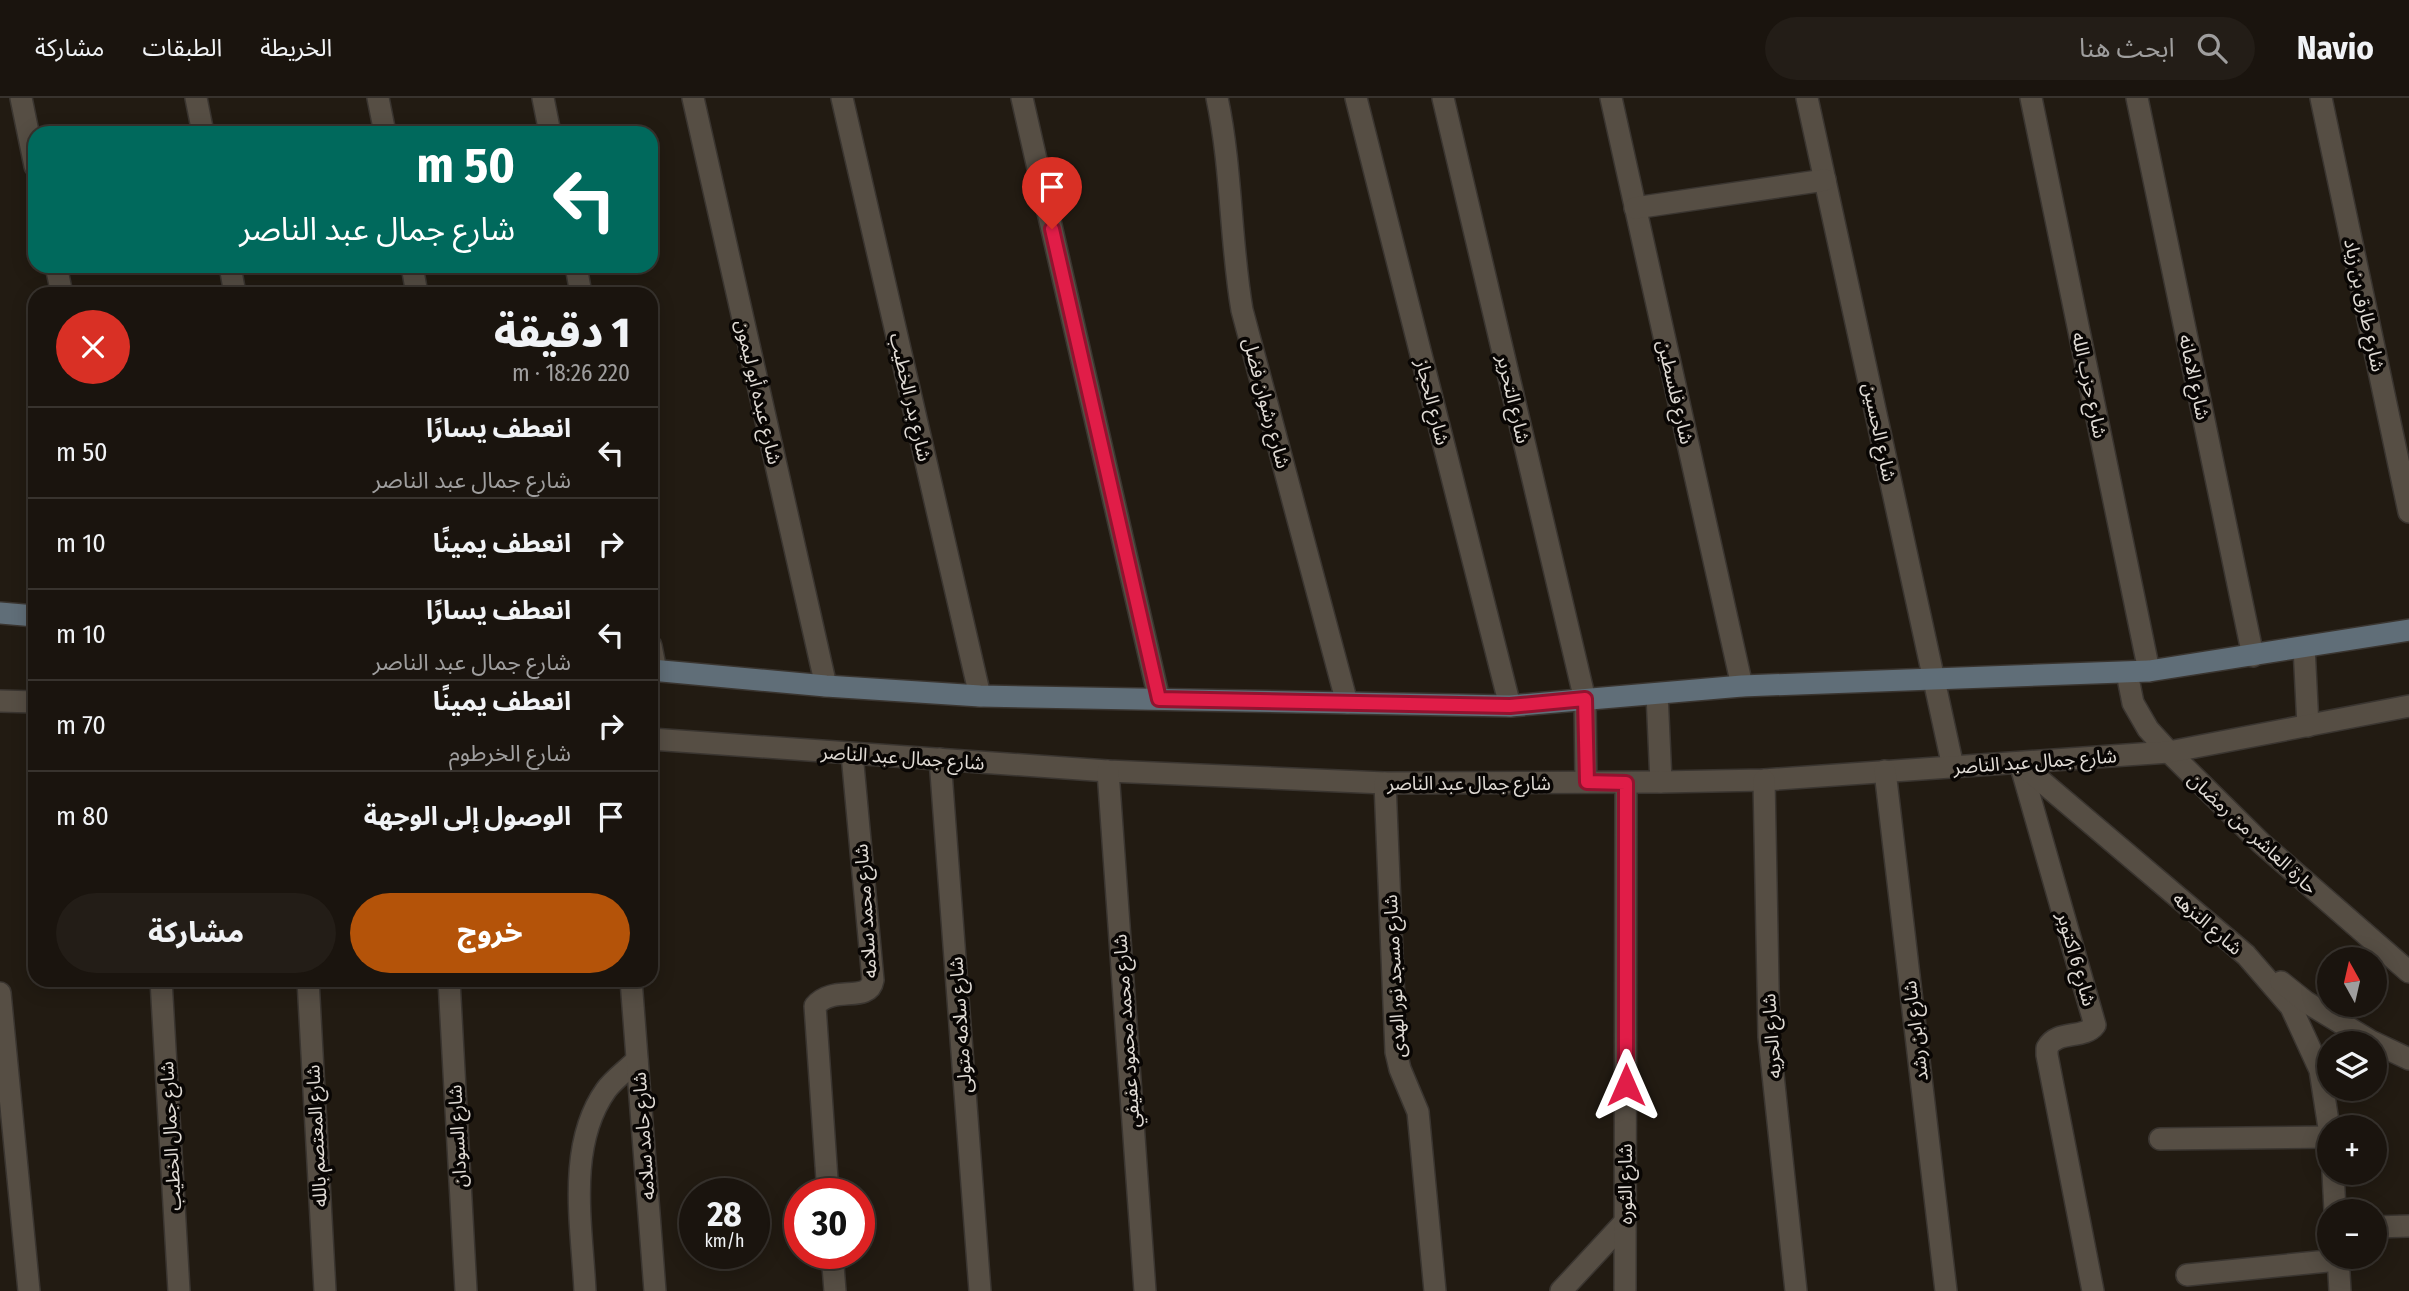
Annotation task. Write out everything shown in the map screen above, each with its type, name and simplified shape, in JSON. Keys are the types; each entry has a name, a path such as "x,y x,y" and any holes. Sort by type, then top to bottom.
{"street":[{"path":"21,98 28,132"},
{"path":"196,98 202,126"},
{"path":"378,98 384,126"},
{"path":"543,98 549,126"},
{"name":"شارع عبده أبو ليمون","path":"693,98 825,687"},
{"name":"شارع بدر الخطيب","path":"842,98 980,696"},
{"path":"1022,98 1159,699"},
{"name":"شارع رشوان فضل","path":"1217,98 1227,152 1233,246 1242,310 1347,703"},
{"name":"شارع الحجاز","path":"1356,98 1510,706"},
{"name":"شارع التحرير","path":"1443,98 1585,699 1587,782"},
{"name":"شارع فلسطين","path":"1611,98 1742,686"},
{"name":"شارع الحسين","path":"1807,98 1953,767"},
{"name":"شارع حزب الله","path":"2031,98 2149,671"},
{"name":"شارع الامانه","path":"2137,98 2253,656"},
{"name":"شارع طارق بن زياد","path":"2322,98 2409,512"},
{"path":"1635,208 1825,180"},
{"path":"0,613 28,615"},
{"path":"658,671 825,687 980,696 1510,706 1742,686 2127,673 2253,656 2409,629"},
{"path":"2304,647 2308,726"},
{"name":"حارة العاشر من رمضان","path":"2127,673 2133,703 2148,729 2169,752 2261,843 2409,972"},
{"path":"1657,694 1661,782"},
{"path":"0,701 28,702"},
{"name":"شارع جمال عبد الناصر","path":"658,740 1108,771 1385,783 1626,783 1764,780 2169,752 2409,706"},
{"name":"شارع محمد سلامه","path":"827,1178 815,1006 821,998 831,995 867,991 873,980 852,754"},
{"name":"شارع سلامه متولى","path":"940,759 980,1291"},
{"name":"شارع النزهه","path":"2020,762 2246,955 2291,1007 2320,1070 2327,1115"},
{"name":"شارع 6 اكتوبر","path":"2020,762 2095,1025 2090,1031 2056,1038 2047,1048 2092,1291"},
{"name":"شارع محمد محمود عفيفي","path":"1108,771 1145,1291"},
{"name":"شارع ابن رشد","path":"1885,771 1946,1291"},
{"name":"شارع الحريه","path":"1764,780 1769,1037 1796,1291"},
{"name":"شارع مسجد نور الهدى","path":"1385,783 1396,1052 1418,1112 1435,1291"},
{"name":"شارع الثوره","path":"1625,1291 1626,783"},
{"path":"2246,955 2306,1002 2354,1031"},
{"name":"شارع جمال الخطيب","path":"161,987 179,1291"},
{"name":"شارع المعتصم بالله","path":"308,987 325,1291"},
{"name":"شارع السودان","path":"449,987 466,1291"},
{"name":"شارع حامد سلامه","path":"632,987 654,1291"},
{"path":"0,993 29,1291"},
{"path":"2387,1049 2409,1059"},
{"path":"585,1291 579,1169 586,1128 606,1090 637,1060"},
{"path":"2160,1139 2317,1137"},
{"path":"1561,1291 1625,1222"},
{"path":"2387,1227 2409,1226"},
{"path":"2187,1275 2317,1260"},
{"path":"833,1269 835,1291"},
{"path":"2339,1269 2340,1291"}],"route":[{"path":"1052,229 1159,699 1510,706 1585,699 1587,782 1626,783 1626,1085"}]}
